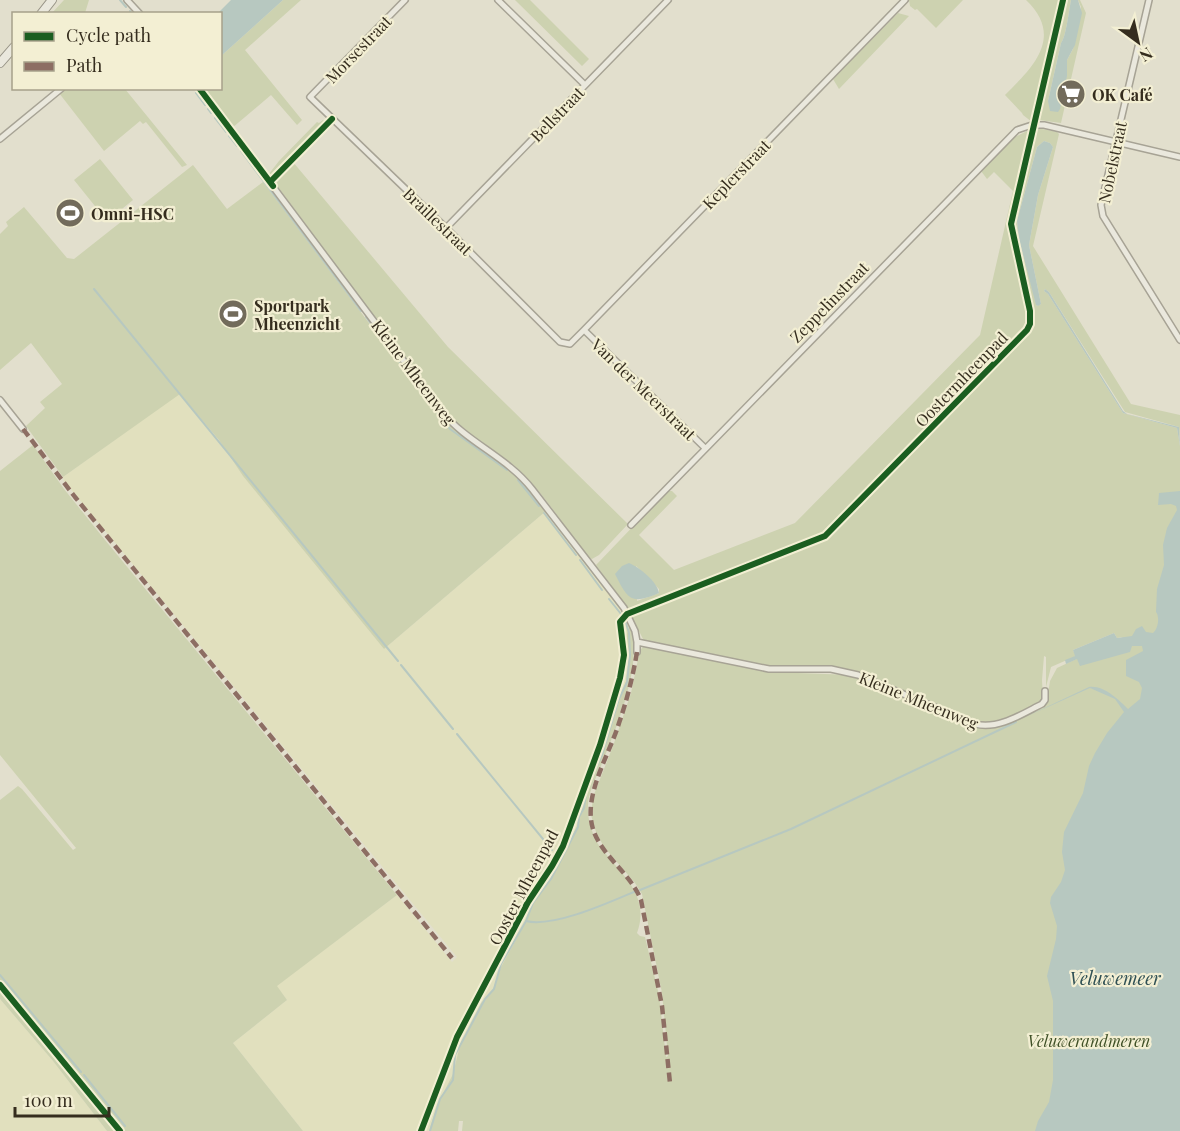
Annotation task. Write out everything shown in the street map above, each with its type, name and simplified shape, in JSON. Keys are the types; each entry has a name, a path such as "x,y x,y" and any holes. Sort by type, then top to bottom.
{"main road":[{"path":"43,12 52,0"},
{"path":"0,63 12,48"}],"street":[{"path":"127,0 138,12"},
{"name":"Morsestraat","path":"310,98 405,0"},
{"path":"498,0 585,85"},
{"name":"Bellstraat","path":"446,228 668,0"},
{"name":"Keplerstraat","path":"565,344 570,344 584,330 905,0"},
{"name":"Nobelstraat","path":"1149,0 1101,205 1103,216 1180,340"},
{"path":"0,139 60,90"},
{"name":"Kleine Mheenweg","path":"200,90 442,412 465,436 517,472 532,489 624,608 635,631 637,652"},
{"name":"Braillestraat","path":"310,98 446,228 560,342 565,344"},
{"name":"Zeppelinstraat","path":"631,525 1017,130 1032,125 1044,125 1180,157"},
{"name":"Van der Meerstraat","path":"584,330 705,448"},
{"path":"0,400 23,429"},
{"name":"Kleine Mheenweg","path":"637,642 769,669 831,669 847,672 980,726 995,725 1042,704 1046,691"},
{"path":"0,985 120,1131"}],"green space":[{"path":"64,0 89,0 85,12 53,12"},
{"path":"283,0 301,0 245,50 302,120 297,125 271,95 232,128 203,90 222,90 222,55"},
{"path":"515,0 530,0 589,59 582,66"},
{"path":"909,0 963,0 936,28 917,9 910,6"},
{"path":"1026,0 1061,0 1032,122 1005,95 1034,63 1044,39 1043,27 1037,14"},
{"path":"1065,0 1071,0 1048,101 1067,76 1067,60 1073,49 1081,7 1078,0 1086,13 1061,123 1039,120 1038,114"},
{"path":"898,13 909,16 839,89 833,79"},
{"path":"64,90 126,90 187,165 182,167 146,122 143,124 140,121 104,151 59,93"},
{"path":"327,121 271,179 268,175 279,161 317,122"},
{"name":"Veluwerandmeren","path":"1037,128 1059,134 1033,246 1131,404 1180,415 1180,439 1179,427 1125,412 1045,289 1044,291 1123,413 1177,428 1180,446 1180,1131 462,1131 463,1121 459,1121 458,1131 429,1131 437,1105 453,1074 460,1045 481,1003 492,992 501,967 525,923 530,906 553,875 577,826 587,787 605,745 626,681 629,656 626,636 630,625 633,641 631,677 614,734 590,793 588,814 596,841 630,883 640,906 637,933 645,937 659,995 666,1057 668,1056 662,993 642,894 604,847 591,815 593,797 631,693 640,650 643,647 669,650 771,672 852,675 978,727 987,728 1014,720 1032,710 1047,700 1050,681 1057,668 1123,637 1117,638 1114,633 1073,650 1076,656 1051,667 1046,687 1046,657 1044,656 1043,700 1039,705 996,723 979,724 854,671 829,668 778,669 644,641 631,615 825,539 1026,335 1032,324 1032,312 1012,229 1034,130","holes":["1044,141 1053,147 1038,195 1029,245 1041,304 1037,306 1019,239 1017,221 1037,147"]},
{"path":"1029,130 1009,227 1028,312 1028,326 1022,334 823,535 632,611 627,609 596,565 667,491 672,491 677,496 639,535 674,570 795,523 980,335 1013,191 994,172 987,179 981,171 1013,138","holes":["636,566 659,589 659,593 637,601"]},
{"path":"100,159 133,200 107,221 74,180"},
{"path":"293,162 448,347 628,524 599,555 592,559 587,557 528,479 509,461 462,428 445,412 275,183 274,181"},
{"path":"193,165 227,209 263,182 372,327 396,351 440,414 463,436 497,458 525,483 546,511 384,649 243,476 219,440 180,394 63,477 26,426 45,408 40,402 62,384 31,343 0,370 0,234 8,226 6,222 24,207 67,258 74,259"},
{"path":"180,393 219,440 243,476 384,649 546,511 625,615 630,625 626,681 605,745 587,787 577,826 553,875 530,906 525,923 501,967 492,992 481,1003 460,1045 453,1074 437,1105 429,1131 303,1131 233,1043 287,1000 276,986 397,895 452,962 457,957 64,481 63,477"},
{"path":"33,445 64,489 105,540 397,895 277,986 287,1000 233,1043 303,1131 122,1131 0,983 0,800 18,786 73,850 76,848 0,755 0,471"},
{"path":"0,988 118,1131 107,1131 53,1061 0,999"},
{"path":"0,999 53,1061 107,1131 0,1131"}],"water":[{"path":"231,0 283,0 222,55 222,12 219,12"},
{"path":"1071,0 1078,0 1082,13 1075,45 1067,60 1067,76 1060,109 1058,112 1050,111 1048,101"},
{"path":"1044,141 1053,147 1038,195 1029,245 1041,304 1038,306 1019,239 1017,221 1037,147"},
{"path":"1045,289 1123,411 1179,427 1180,446 1177,428 1123,413 1044,291"},
{"name":"Veluwemeer","path":"1180,491 1180,1131 1035,1131 1049,1102 1053,1080 1053,1001 1047,976 1057,926 1050,903 1065,870 1062,852 1064,832 1083,793 1089,766 1095,753 1124,712 1115,699 1090,688 1021,719 1089,687 1106,691 1128,709 1140,699 1142,688 1139,682 1126,676 1126,660 1143,651 1142,646 1132,646 1130,652 1080,666 1077,659 1066,664 1065,660 1075,656 1073,650 1114,633 1117,638 1132,636 1136,629 1142,626 1146,632 1155,631 1158,620 1157,589 1164,565 1163,545 1167,528 1177,510 1176,506 1171,504 1158,505 1159,493"},
{"path":"629,563 647,575 658,588 659,593 642,599 631,598 627,595 615,574 622,566"}],"waterway":[{"path":"120,0 126,7"},
{"path":"196,93 205,105"},
{"path":"208,109 211,113"},
{"path":"215,118 226,132"},
{"path":"229,136 237,146"},
{"path":"241,151 361,311"},
{"path":"94,289 398,661"},
{"path":"366,317 410,376"},
{"path":"419,389 450,429 507,470"},
{"path":"518,480 539,506"},
{"path":"544,513 576,555"},
{"path":"580,560 602,590"},
{"path":"609,599 621,614"},
{"path":"430,1131 440,1099 453,1080 455,1055 485,999 494,989 501,964 526,921 533,903 551,879 578,827 587,787 602,755 619,699 627,682 630,655 629,633 625,620"},
{"path":"401,665 453,729"},
{"path":"640,890 791,829 1016,722"},
{"path":"457,734 552,850"},
{"path":"526,921 551,921 566,917 636,891"},
{"path":"0,975 81,1072"},
{"path":"84,1075 125,1126"}],"marked path":[{"path":"23,429 75,497 452,958"},
{"path":"637,652 622,714 594,791 591,819 598,841 631,882 641,900 662,1006 670,1083"}],"cycle path":[{"name":"Oostermheenpad","path":"421,1131 457,1037 528,902 563,846 600,745 620,678 624,655 620,622 627,614 825,536 1027,330 1030,324 1030,311 1011,224 1063,0"},
{"path":"201,90 273,186"},
{"path":"270,182 332,119"},
{"path":"0,985 120,1131"}],"place":[{"name":"OK Café","path":"1071,94"},
{"name":"Omni-HSC","path":"70,213"},
{"name":"Sportpark Mheenzicht","path":"233,314"}]}
